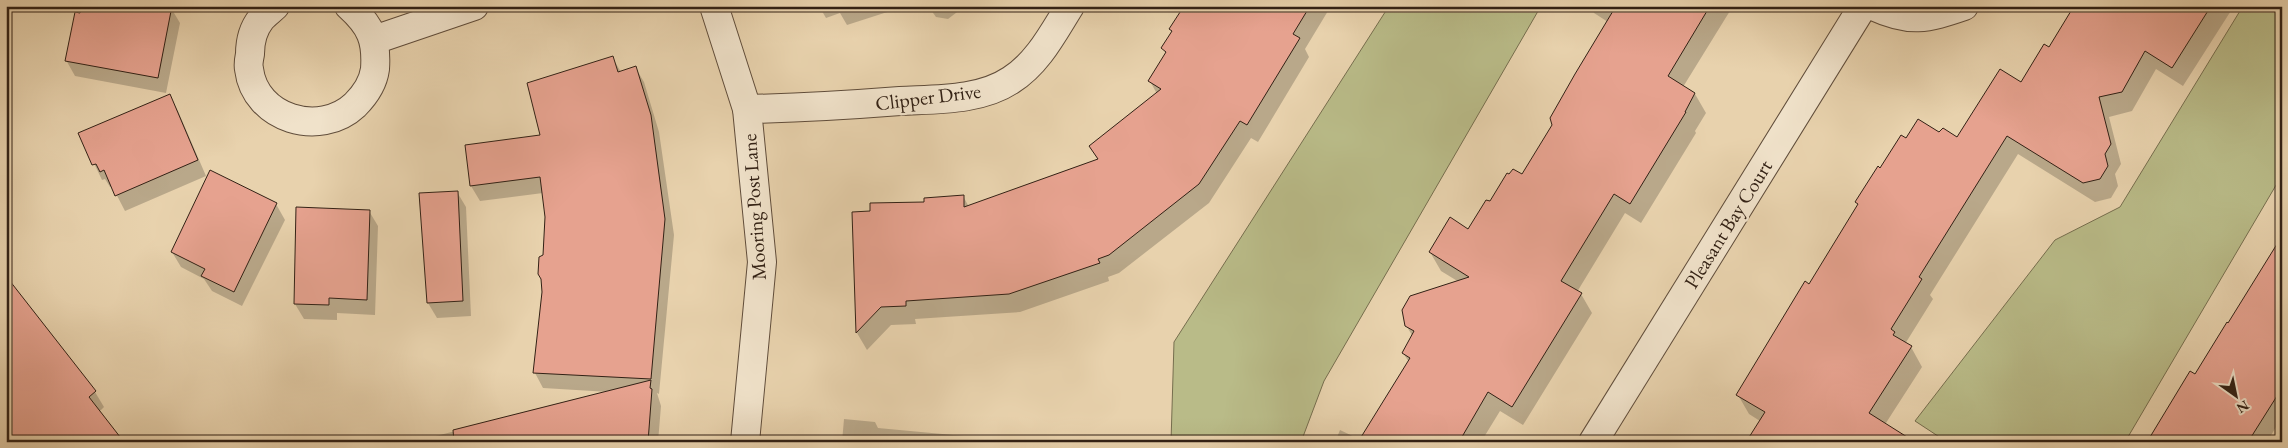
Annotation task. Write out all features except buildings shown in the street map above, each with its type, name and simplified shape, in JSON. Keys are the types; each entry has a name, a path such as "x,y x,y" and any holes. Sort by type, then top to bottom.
{"street":[{"path":"275,6 261,19 251,39 248,70 256,91 271,107 281,115 302,122 325,121 348,111 365,96 374,75 376,53 374,40 364,20 349,6"},
{"path":"374,40 474,6"},
{"name":"Mooring Post Lane","path":"714,6 747,109 762,262 745,442"},
{"name":"Clipper Drive","path":"747,109 836,106 958,97 985,91 1010,81 1032,64 1070,6"},
{"name":"Pleasant Bay Court","path":"1593,442 1863,6"},
{"path":"1872,6 1896,16 1928,18 1964,6"}],"green space":[{"path":"1389,6 1541,6 1324,381 1301,442 1171,442 1174,342"},
{"path":"2243,6 2282,6 2282,175 2125,442 1947,442 1915,421 2055,240 2120,207"}]}
